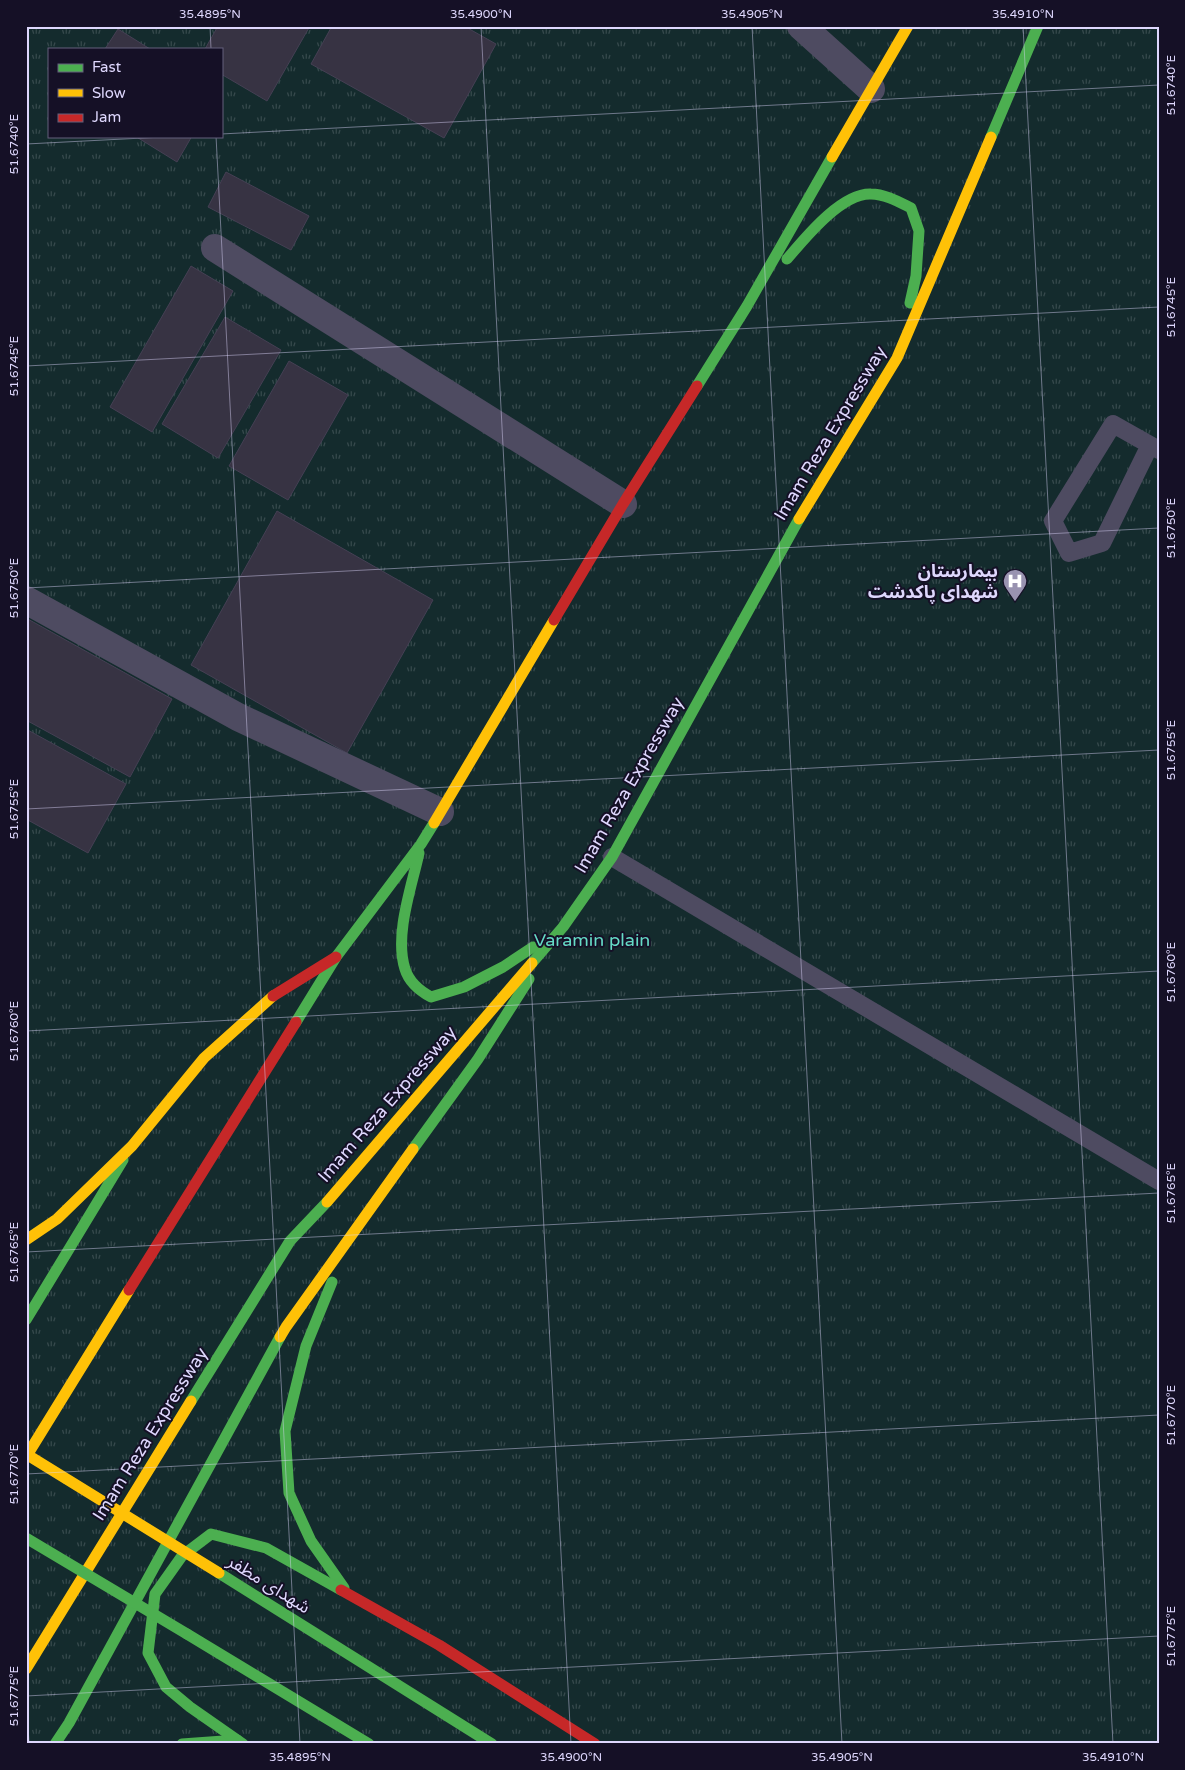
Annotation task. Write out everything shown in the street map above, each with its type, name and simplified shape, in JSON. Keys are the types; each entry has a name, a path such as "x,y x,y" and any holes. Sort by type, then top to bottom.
{"main road":[{"path":"26,1456 336,957 421,844 623,504 747,306 908,26"},
{"name":"Imam Reza Expressway","path":"26,1668 290,1241 342,1185 563,927 612,857 791,532 897,358 1038,26"},
{"path":"747,306 802,241 844,202 868,194 893,199 911,208 920,231 916,276 897,358"},
{"path":"421,844 405,915 403,937 405,969 418,991 431,997 464,987 503,967 563,927"},
{"path":"55,1744 69,1723 286,1327 478,1059 563,927"},
{"path":"26,1240 57,1219 132,1146 204,1058 273,996 336,957"},
{"path":"26,1320 132,1146"},
{"path":"348,1242 306,1346 285,1431 289,1493 311,1541 348,1594"},
{"name":"شهدای مظفر","path":"26,1456 219,1573 492,1744"},
{"path":"240,1742 190,1707 166,1687 148,1653 155,1594 182,1556 211,1534 266,1548 439,1645 595,1744"},
{"path":"26,1538 369,1744"},
{"path":"182,1744 240,1742"}],"street":[{"path":"801,26 871,89"},
{"path":"215,248 623,504"},
{"path":"26,600 238,717 440,812"}],"lane":[{"path":"1113,424 1154,447 1102,543 1069,553 1053,521 1113,424"},
{"path":"612,857 1159,1181"}],"green space":[{"name":"Varamin plain","path":"26,26 1159,26 1159,1744 26,1744"}],"building":[{"path":"218,26 310,26 267,101 222,75 222,48 206,48"},
{"path":"332,26 464,26 496,44 444,138 311,64"},
{"path":"118,29 148,48 106,48"},
{"path":"138,138 191,138 177,162"},
{"path":"226,172 309,216 291,250 208,207"},
{"path":"191,266 233,291 152,432 110,407"},
{"path":"225,317 281,350 218,458 162,424"},
{"path":"289,361 348,395 288,500 229,466"},
{"path":"277,511 433,600 347,753 191,665"},
{"path":"26,618 172,699 130,777 26,720"},
{"path":"26,729 126,784 88,853 26,819"}],"traffic: fast":[{"path":"991,137 1038,26"},
{"path":"697,386 747,306 832,157"},
{"path":"787,259 824,218 848,201 871,194 887,197 911,208 919,231 916,276 910,303"},
{"path":"532,963 563,927 612,857 799,519"},
{"path":"296,1022 336,957 421,844 434,823"},
{"path":"419,853 405,911 402,941 402,956 405,969 409,978 419,989 431,997 464,987 503,967 533,947"},
{"path":"413,1149 478,1059 529,979"},
{"path":"26,1320 123,1160"},
{"path":"191,1401 290,1241 327,1202"},
{"path":"332,1282 306,1346 285,1431 289,1493 311,1541 344,1588"},
{"path":"55,1744 69,1723 280,1337"},
{"path":"243,1744 190,1707 166,1687 148,1653 155,1594 182,1556 211,1534 266,1548 341,1590"},
{"path":"26,1538 187,1634"},
{"path":"219,1573 492,1744"},
{"path":"187,1634 369,1744"},
{"path":"182,1744 237,1740"}],"traffic: slow":[{"path":"832,157 908,26"},
{"path":"799,519 897,358 991,137"},
{"path":"434,823 554,620"},
{"path":"327,1202 532,963"},
{"path":"26,1240 57,1219 132,1146 204,1058 273,996"},
{"path":"280,1337 413,1149"},
{"path":"26,1457 129,1290"},
{"path":"26,1669 191,1401"},
{"path":"26,1454 219,1573"}],"traffic: jam":[{"path":"554,620 623,504 697,386"},
{"path":"273,996 336,957"},
{"path":"129,1290 296,1022"},
{"path":"341,1590 439,1645 595,1744"}],"place":[{"name":"بیمارستان شهدای پاکدشت","path":"1015,602"}]}
